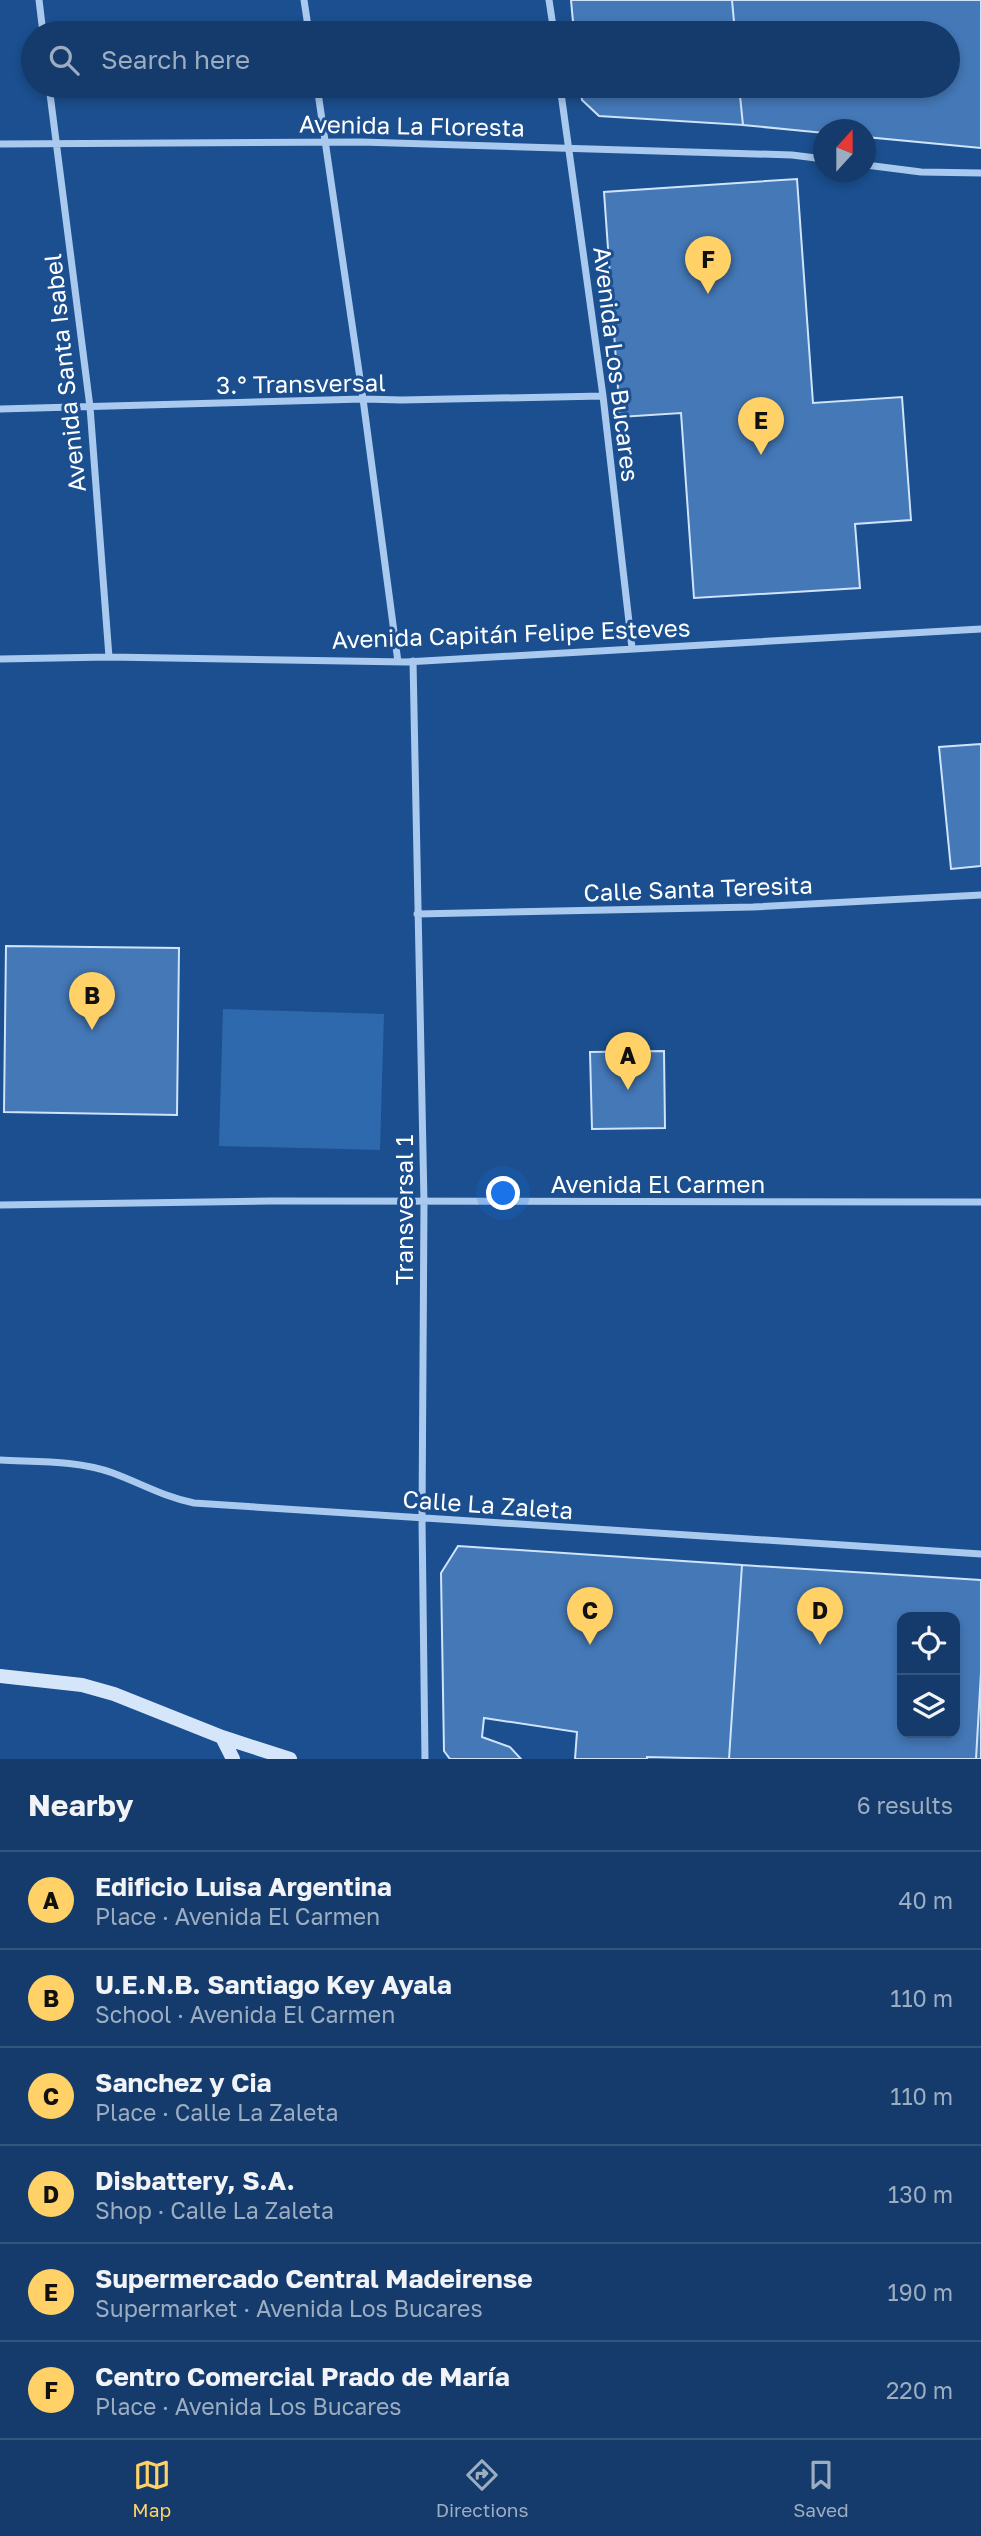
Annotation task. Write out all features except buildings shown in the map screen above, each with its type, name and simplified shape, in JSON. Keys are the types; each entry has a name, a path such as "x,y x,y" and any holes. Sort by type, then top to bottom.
{"street":[{"path":"39,0 42,21"},
{"path":"304,0 307,21"},
{"path":"550,0 553,21"},
{"name":"Avenida Santa Isabel","path":"50,98 90,407 109,657"},
{"path":"319,98 398,662"},
{"name":"Avenida Los Bucares","path":"562,98 603,396 632,648"},
{"name":"Avenida La Floresta","path":"0,144 326,142 813,158"},
{"path":"876,166 921,172 981,173"},
{"name":"3.° Transversal","path":"0,408 603,396"},
{"name":"Avenida Capitán Felipe Esteves","path":"0,659 109,657 398,662 981,629"},
{"name":"Transversal 1","path":"413,661 416,914 424,1202 422,1519 425,1759"},
{"name":"Calle Santa Teresita","path":"416,914 753,907 981,895"},
{"name":"Avenida El Carmen","path":"0,1205 270,1201 981,1202"},
{"name":"Calle La Zaleta","path":"0,1460 88,1466 115,1473 159,1494 194,1503 981,1555"},
{"path":"0,1676 82,1685 114,1694 180,1718 222,1737 290,1759"},
{"path":"222,1737 233,1759"}],"shaded area":[{"path":"223,1009 384,1014 380,1150 219,1146"}],"place":[{"name":"Centro Comercial Prado de María","path":"708,294"},
{"name":"Supermercado Central Madeirense","path":"761,455"},
{"name":"U.E.N.B. Santiago Key Ayala","path":"92,1030"},
{"name":"Edificio Luisa Argentina","path":"628,1090"},
{"name":"Sanchez y Cia","path":"590,1645"},
{"name":"Disbattery, S.A.","path":"820,1645"}]}
